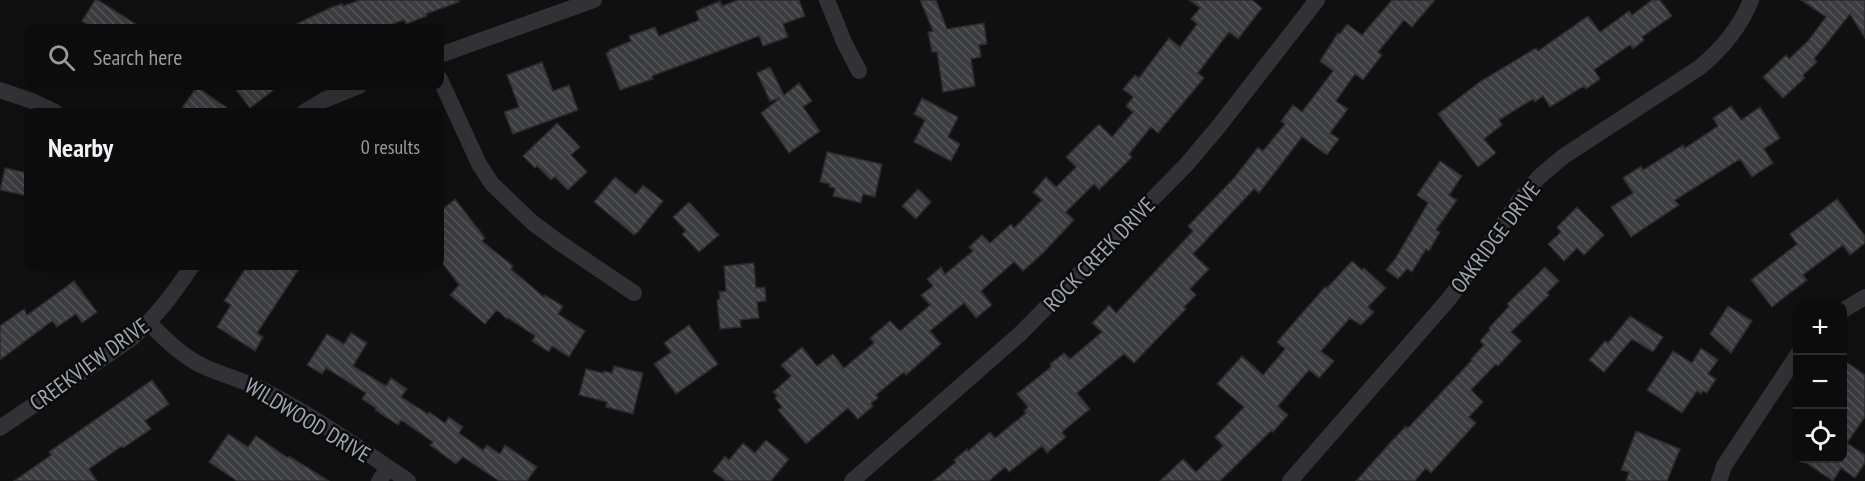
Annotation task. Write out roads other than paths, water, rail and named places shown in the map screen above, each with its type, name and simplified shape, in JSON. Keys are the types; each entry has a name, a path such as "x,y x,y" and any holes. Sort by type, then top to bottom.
{"street":[{"path":"444,54 594,0"},
{"path":"827,0 859,71"},
{"name":"ROCK CREEK DRIVE","path":"852,481 1021,333 1187,164 1317,0"},
{"name":"OAKRIDGE DRIVE","path":"1290,481 1448,300 1518,202 1539,177 1564,156 1699,68 1732,35 1751,0"},
{"path":"444,88 479,164 492,184 533,223 634,292"},
{"path":"0,90 47,108"},
{"path":"311,108 349,90"},
{"name":"CREEKVIEW DRIVE","path":"0,428 131,339 163,307 189,270"},
{"path":"1847,308 1865,297"},
{"name":"WILDWOOD DRIVE","path":"149,323 187,357 207,368 236,377 286,403 383,474 408,481"},
{"path":"1719,481 1724,466 1796,355"}]}
